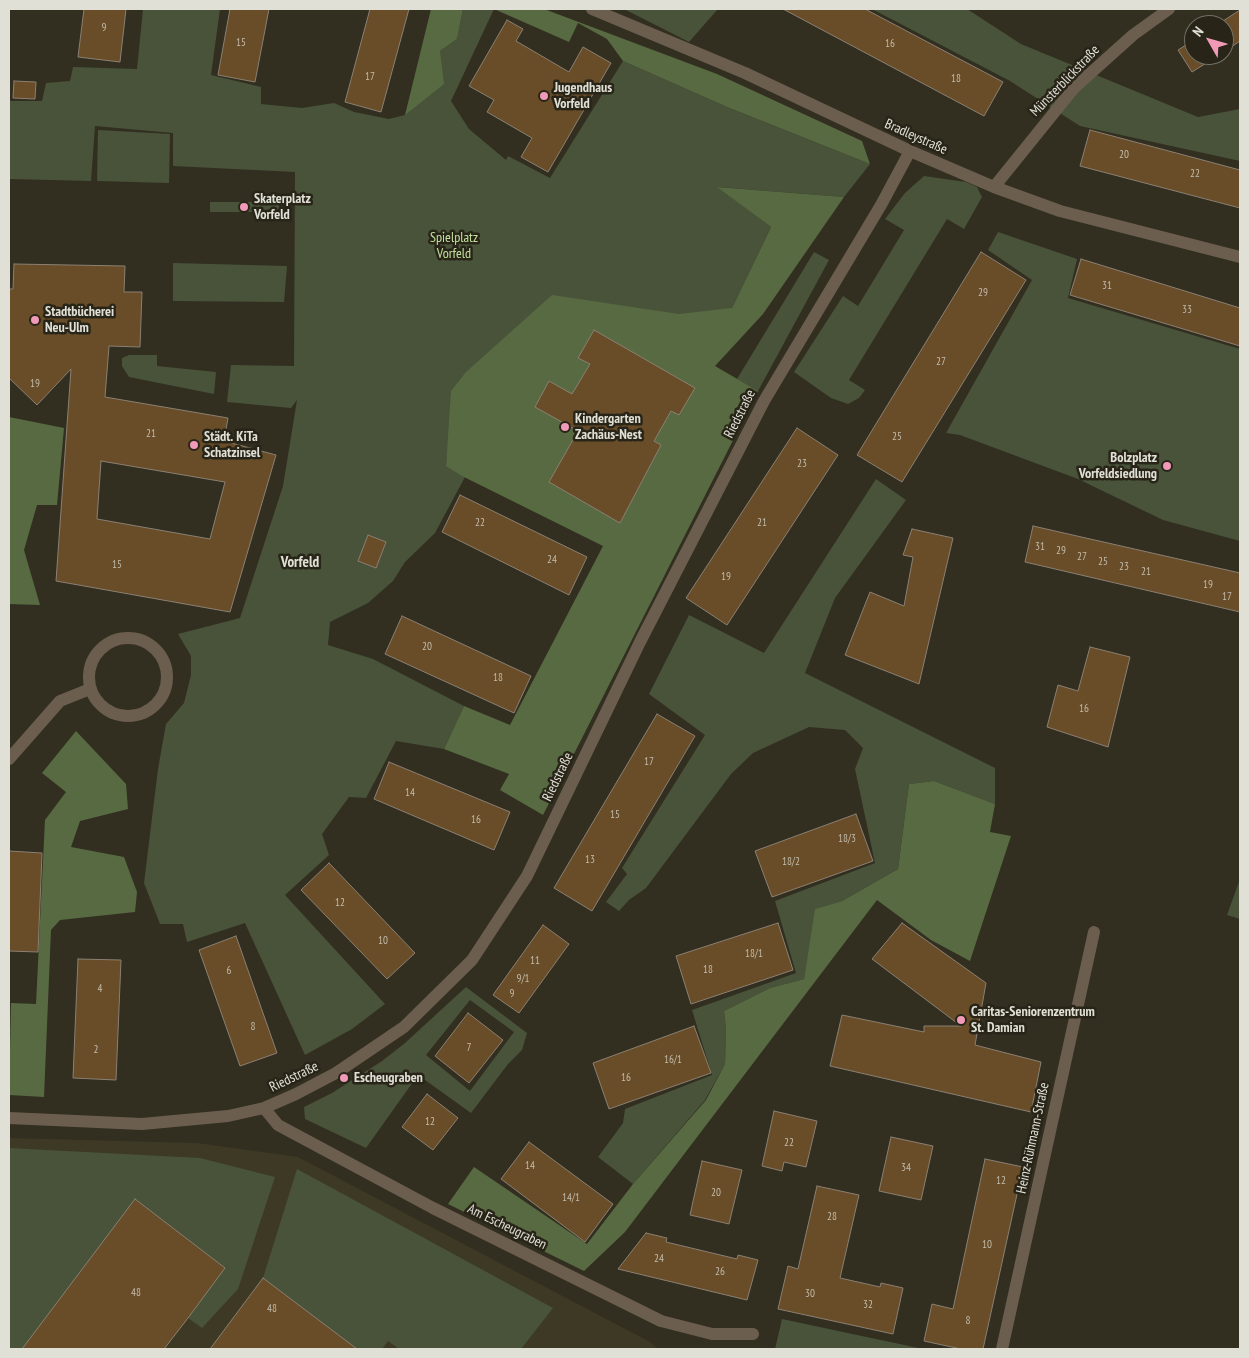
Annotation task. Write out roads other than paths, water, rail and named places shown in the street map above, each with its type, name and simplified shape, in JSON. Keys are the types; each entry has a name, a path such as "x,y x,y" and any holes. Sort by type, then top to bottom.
{"street":[{"name":"Bradleystraße","path":"592,9 745,73 910,151 994,187 1060,211 1240,258"},
{"name":"Münsterblickstraße","path":"994,187 1074,88 1133,35 1169,9"},
{"name":"Riedstraße","path":"9,1118 142,1124 228,1116 264,1108 336,1073 404,1026 472,960 527,876 640,642 764,401 881,205 910,151"},
{"path":"119,638 137,638 146,642 163,658 167,669 165,690 161,699 141,715 128,717 116,715 104,709 95,700 90,688 88,678 92,660 103,646 119,638"},
{"path":"9,759 60,701 90,688"},
{"name":"Heinz-Rühmann-Straße","path":"1002,1349 1094,932"},
{"name":"Am Escheugraben","path":"264,1108 278,1125 433,1208 661,1321 712,1334 753,1334"}],"place":[{"name":"Jugendhaus Vorfeld","path":"544,96"},
{"name":"Skaterplatz Vorfeld","path":"244,207"},
{"name":"Stadtbücherei Neu-Ulm","path":"35,320"},
{"name":"Kindergarten Zachäus-Nest","path":"565,427"},
{"name":"Städt. KiTa Schatzinsel","path":"194,445"},
{"name":"Bolzplatz Vorfeldsiedlung","path":"1167,466"},
{"name":"Caritas-Seniorenzentrum St. Damian","path":"961,1020"},
{"name":"Escheugraben","path":"344,1078"}],"district":[{"name":"Vorfeld","path":"300,563"}],"park label":[{"name":"Spielplatz Vorfeld","path":"454,246"}]}
